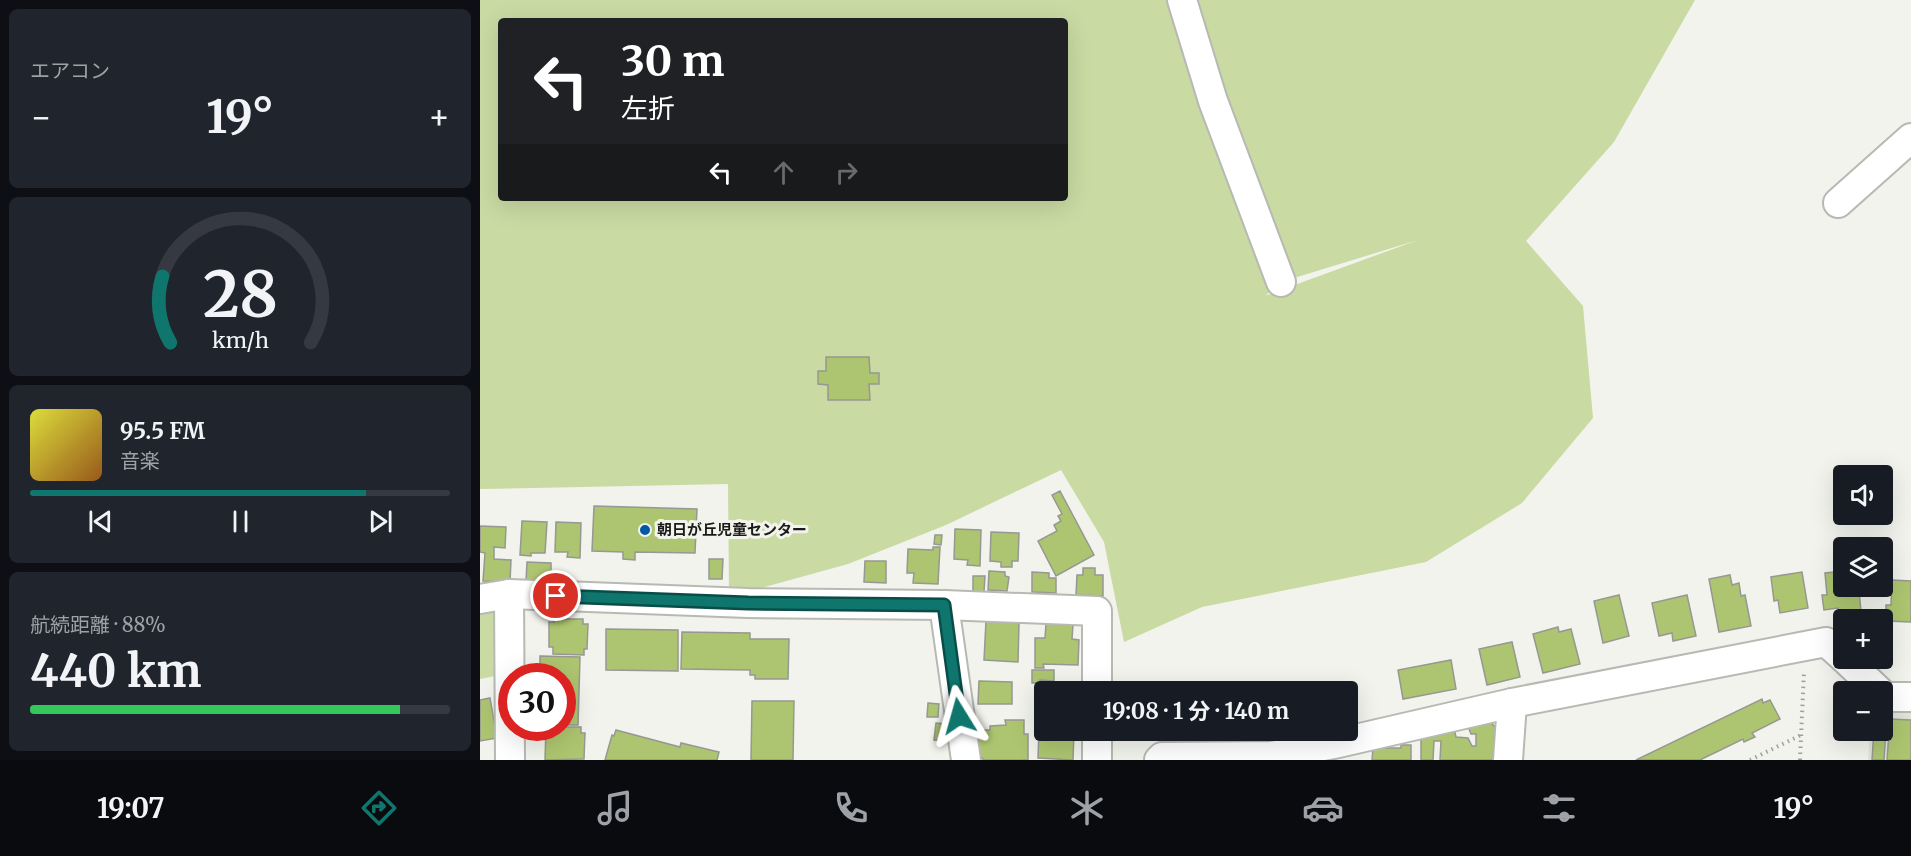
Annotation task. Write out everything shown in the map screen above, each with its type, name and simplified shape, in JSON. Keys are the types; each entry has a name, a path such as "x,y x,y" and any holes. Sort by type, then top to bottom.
{"street":[{"path":"1182,0 1213,101 1281,282"},
{"path":"1838,203 1911,138"},
{"path":"480,599 509,594 748,603 944,605 1097,611 1097,681"},
{"path":"509,594 510,760"},
{"path":"944,605 966,760"},
{"path":"1159,760 1162,757 1271,756 1334,752 1512,703 1826,642 1833,648"},
{"path":"1856,669 1868,681"},
{"path":"1893,697 1911,697"},
{"path":"1508,760 1512,703"},
{"path":"1097,741 1097,760"}],"path":[{"path":"1800,760 1805,646"},
{"path":"1750,760 1801,735"}],"shaded area":[{"path":"1893,711 1911,713 1911,760 1868,760 1869,741 1893,741"}],"green space":[{"path":"480,0 1695,0 1614,142 1526,241 1583,306 1593,418 1522,503 1426,562 1202,607 1124,642 1104,542 1061,470 946,525 848,564 757,589 729,589 728,484 480,489","holes":["1418,240 1267,295 1281,282"]},
{"path":"495,612 503,663 498,663 498,675 480,679 480,614"}],"building":[{"path":"826,357 869,357 870,373 879,373 879,384 869,384 870,400 828,400 828,385 818,384 818,371 826,371"},
{"path":"1060,491 1094,555 1056,576 1038,541 1057,531 1054,525 1061,521 1058,516 1062,514 1052,495"},
{"name":"朝日が丘児童センター","path":"594,506 697,509 695,553 635,552 635,560 623,559 623,552 592,551"},
{"path":"522,521 547,522 545,553 531,553 531,556 520,555"},
{"path":"556,522 581,523 580,558 567,557 568,552 555,552"},
{"path":"480,526 506,527 505,548 494,547 494,559 511,560 510,582 483,581 485,553 480,552"},
{"path":"955,529 981,530 980,566 967,565 968,560 954,559"},
{"path":"991,532 1019,533 1018,561 1012,561 1012,567 1001,567 1001,562 990,561"},
{"path":"935,535 942,535 941,545 934,544"},
{"path":"933,547 940,547 938,584 913,583 914,573 907,573 908,549 933,550"},
{"path":"709,559 723,559 722,579 709,579"},
{"path":"865,561 886,561 886,583 864,582"},
{"path":"527,562 551,563 551,582 526,581"},
{"path":"1083,568 1095,568 1095,575 1103,575 1103,596 1076,595 1077,575 1083,575"},
{"path":"989,571 1005,572 1005,576 1009,577 1007,591 988,590"},
{"path":"1032,572 1049,573 1049,578 1056,578 1056,593 1032,592"},
{"path":"1802,572 1808,608 1780,613 1778,600 1774,601 1771,577"},
{"path":"1833,572 1833,597 1860,597 1861,609 1824,610 1822,595 1827,595 1825,573"},
{"path":"1730,575 1732,585 1739,583 1741,596 1745,595 1751,626 1719,632 1709,579"},
{"path":"973,576 985,576 984,592 973,592"},
{"path":"1893,580 1911,581 1911,622 1893,621 1893,609 1886,609 1886,605 1891,605"},
{"path":"1619,595 1629,636 1603,643 1594,601"},
{"path":"1687,595 1696,636 1673,641 1672,633 1659,636 1652,603"},
{"path":"554,619 583,619 583,624 588,624 587,649 584,649 584,655 553,654 553,647 549,647 549,622 554,622"},
{"path":"986,621 1019,623 1018,662 984,660"},
{"path":"1046,624 1073,625 1072,639 1079,640 1078,665 1043,664 1044,668 1035,668 1035,638 1045,638"},
{"path":"1558,627 1559,632 1571,629 1580,664 1543,673 1533,634"},
{"path":"606,629 678,630 678,671 606,670"},
{"path":"682,632 750,633 750,639 789,639 788,679 755,679 755,675 750,675 750,670 681,669"},
{"path":"1512,642 1520,677 1487,685 1479,649"},
{"path":"540,656 580,657 578,725 576,725 576,663 540,663"},
{"path":"1451,660 1456,689 1403,699 1398,670"},
{"path":"1032,670 1054,670 1054,681 1040,680 1032,683"},
{"path":"979,681 1012,682 1012,704 978,704"},
{"path":"490,698 497,738 480,741 480,700"},
{"path":"1762,699 1763,703 1770,700 1780,719 1752,733 1755,737 1744,742 1743,739 1700,760 1636,760"},
{"path":"752,701 794,701 793,760 751,760"},
{"path":"928,703 939,704 938,717 927,717"},
{"path":"1485,716 1495,727 1493,760 1440,760 1441,741 1434,741 1433,760 1421,760 1421,732 1453,724 1456,737 1468,738 1472,746 1476,746 1476,734 1471,734 1469,729 1470,720"},
{"path":"1893,719 1911,720 1911,760 1887,760 1888,741 1893,741"},
{"path":"1005,720 1024,720 1024,734 1028,734 1028,760 984,760 977,753 977,730 990,730 990,726 1006,725"},
{"path":"936,723 946,724 945,741 934,740"},
{"path":"576,727 581,727 581,733 585,733 584,759 545,760 546,741 576,741"},
{"path":"616,730 680,747 681,743 719,752 717,760 605,760 612,735 614,736"},
{"path":"1039,741 1074,741 1073,760 1038,758"},
{"path":"1873,741 1885,741 1884,760 1872,760"},
{"path":"1401,745 1411,745 1411,760 1372,760 1373,748 1401,748"}],"place":[{"name":"朝日が丘児童センター","path":"645,530"}],"route":[{"path":"556,596 748,603 944,605 959,716"}]}
